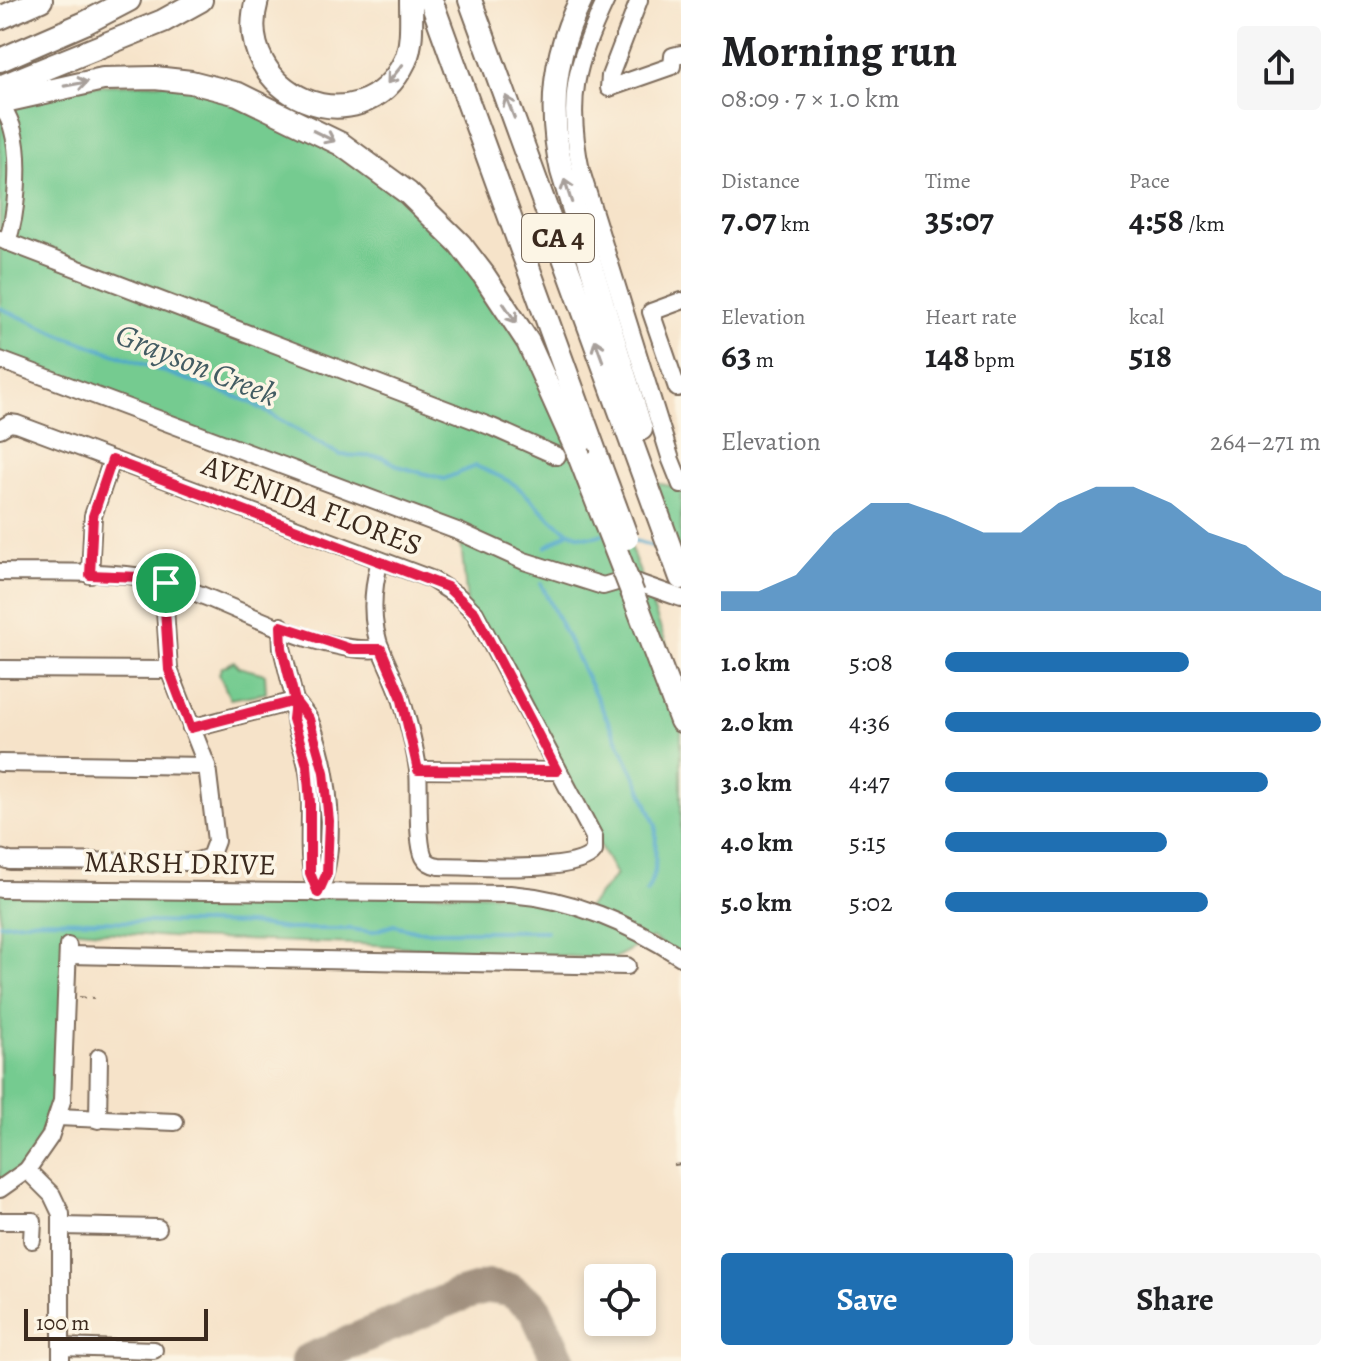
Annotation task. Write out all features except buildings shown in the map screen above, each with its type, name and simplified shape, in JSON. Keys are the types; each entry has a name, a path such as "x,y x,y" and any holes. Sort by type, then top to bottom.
{"highway":[{"path":"0,18 41,0"},
{"path":"0,60 129,0"},
{"path":"0,87 163,21 201,0"},
{"path":"257,0 252,24 257,53 270,75 286,91 303,101 324,106 347,106 371,98 393,79 406,60 411,33 411,0"},
{"name":"CA 4","path":"431,0 578,457 681,683"},
{"name":"CA 4","path":"470,0 649,479"},
{"path":"581,0 567,27 555,78 554,139 653,467 649,479 655,507 681,578"},
{"path":"0,102 103,79 155,78 191,82 238,94 341,144 408,193 460,244 483,274 528,342 578,457"},
{"path":"642,598 681,721"}],"street":[{"path":"606,0 581,56 574,83 572,113 575,142 581,171 681,485"},
{"path":"639,0 610,76 609,88 672,66 673,56 681,54"},
{"path":"0,102 15,135 15,202 12,226 3,241 578,457"},
{"path":"680,390 651,312 681,301"},
{"path":"0,360 460,532 524,561 603,586 627,579 681,598"},
{"name":"AVENIDA FLORES","path":"2,427 17,424 447,587 475,613 594,837 594,851 584,861 553,867 431,865 422,854 418,770"},
{"path":"90,575 93,516 112,460"},
{"path":"380,560 373,599 381,649 401,696 418,770 557,771"},
{"path":"0,572 139,577 166,583 351,649 381,649"},
{"path":"0,858 10,861 204,860 210,857 216,841 207,766 169,670 166,583"},
{"path":"281,626 282,648 295,701 309,719 324,772 329,821 328,860 327,873 318,893"},
{"path":"0,669 169,670"},
{"path":"191,728 295,701"},
{"path":"0,763 207,766"},
{"name":"MARSH DRIVE","path":"0,889 510,894 542,897 618,921 681,957"},
{"path":"0,1189 27,1170 50,1137 62,1101 68,949 627,966"},
{"path":"98,1120 99,1057"},
{"path":"57,1117 175,1122"},
{"path":"27,1170 52,1195 61,1214 61,1354 154,1350"},
{"path":"0,1221 33,1221 32,1240"},
{"path":"61,1226 158,1228"}],"path":[{"path":"674,1165 681,1164"}],"green space":[{"path":"191,82 341,144 483,274 579,409 681,683 681,957 652,938 613,959 359,944 183,938 64,929 68,944 62,1101 50,1137 0,1189 0,889 510,894 586,909 616,875 467,604 460,532 0,360 0,102 59,87"},
{"path":"646,481 681,488 681,580"},
{"path":"234,661 238,667 265,674 266,693 230,699 219,674 221,668"}],"waterway":[{"name":"Grayson Creek","path":"0,308 66,337 248,401 340,455 382,457 401,467 444,479 476,466 515,485 566,530 590,537 603,534"},
{"path":"546,547 569,532"},
{"name":"Grayson Creek","path":"634,541 661,548"},
{"path":"541,584 638,782 656,826 655,871 647,892"},
{"path":"0,924 41,920 250,924 287,929 371,932 394,925 417,931 546,931"}],"taxiway":[{"path":"307,1361 457,1296 488,1287 510,1290 534,1307 559,1361"}],"route":[{"path":"166,583 139,577 90,575 93,516 112,460 447,587 475,613 557,771 418,770 401,696 381,649 351,649 281,626 282,648 295,701 309,719 324,772 329,821 327,873 318,893 310,873 312,845 307,765 293,719 295,701 191,728 169,670 166,583"}]}
